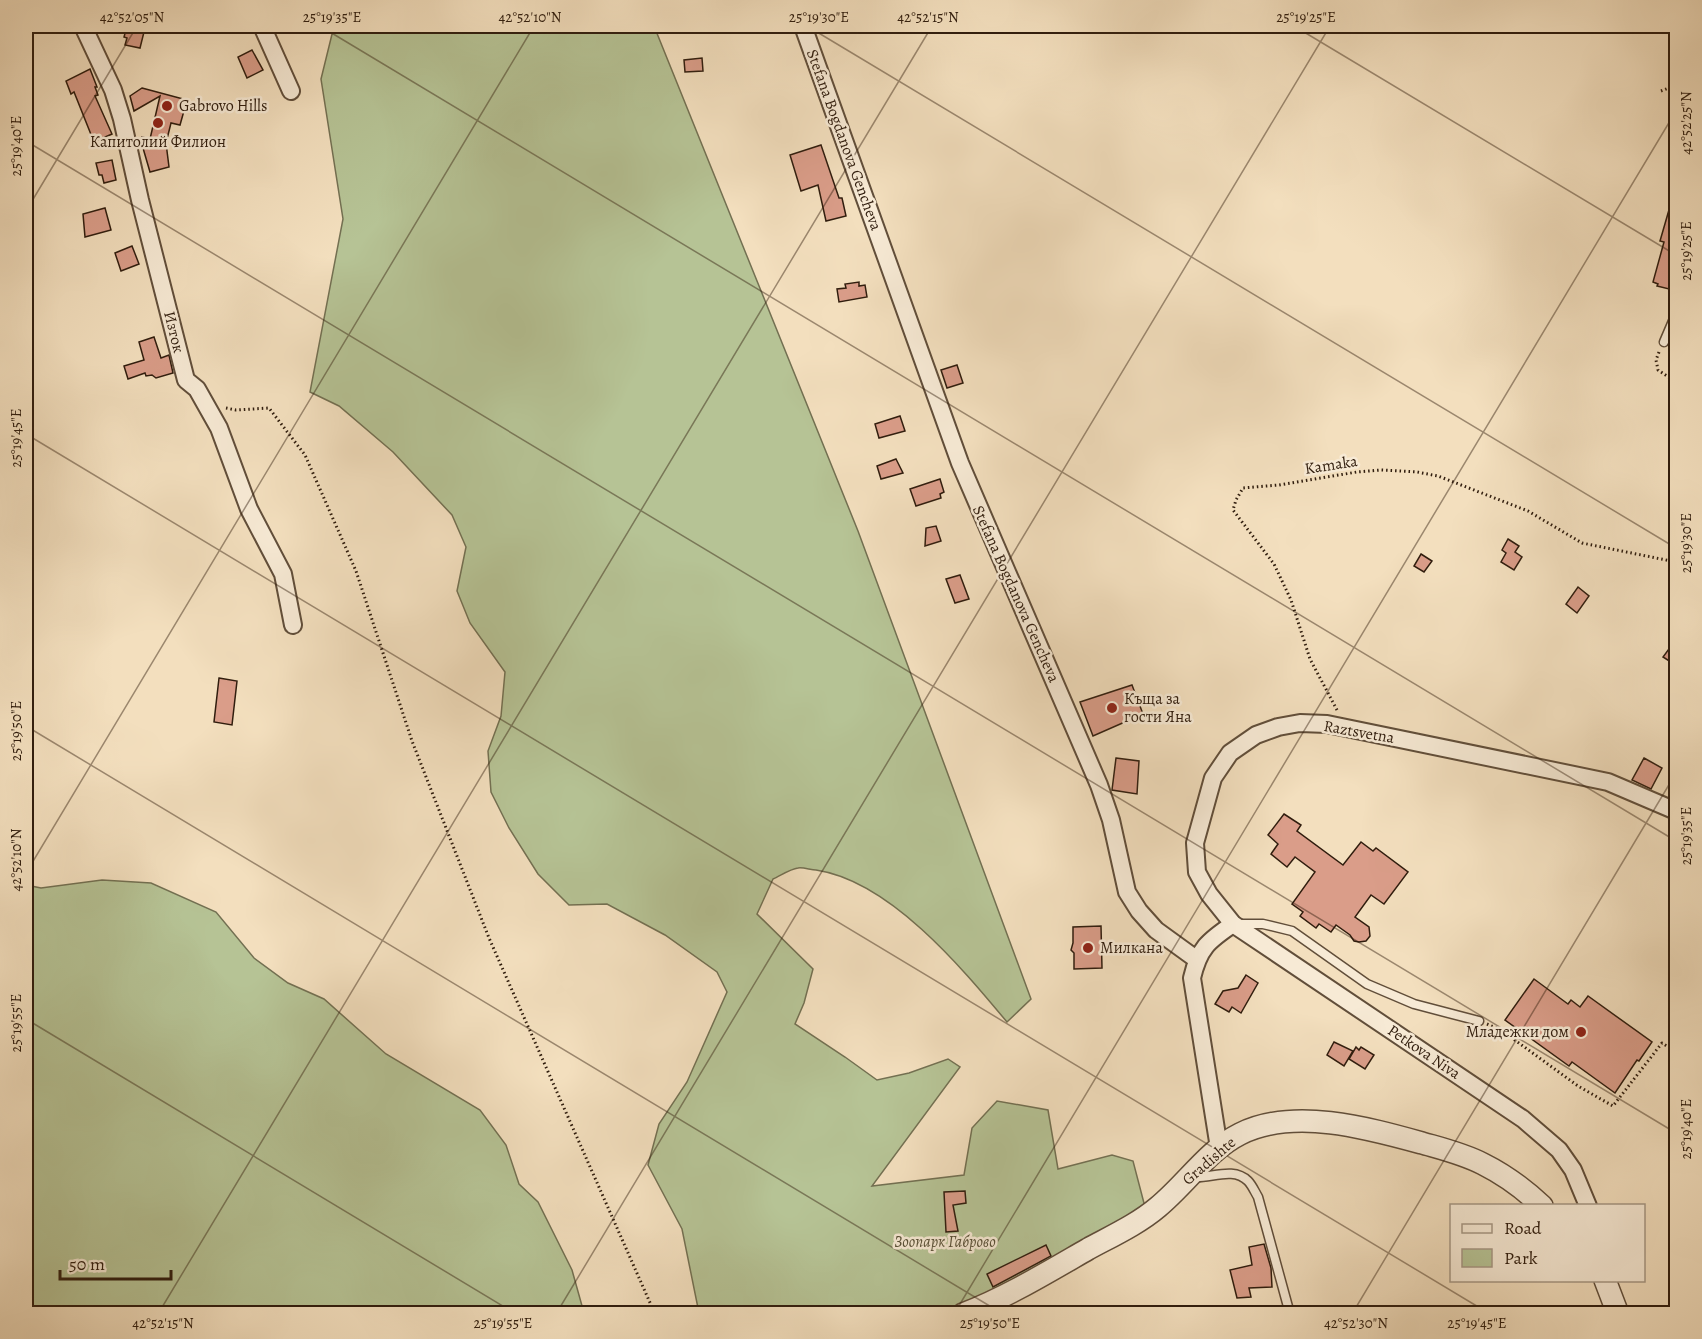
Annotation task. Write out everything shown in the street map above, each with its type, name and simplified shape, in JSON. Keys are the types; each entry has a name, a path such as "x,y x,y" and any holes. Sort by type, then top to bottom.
{"street":[{"name":"Изток","path":"83,26 113,90 122,119 140,200 186,380 197,389 219,428 249,509 283,574 293,625"},
{"path":"262,26 291,91"},
{"name":"Stefana Bogdanova Gencheva","path":"803,26 960,463 1099,785 1111,820 1127,892 1139,911 1156,930 1197,959"},
{"name":"Raztsvetna","path":"1233,924 1209,894 1197,873 1195,843 1213,778 1230,753 1256,735 1300,723 1327,724 1608,782 1677,811"},
{"path":"1219,1148 1192,978 1197,959 1207,944 1233,924"},
{"name":"Petkova Niva","path":"1233,924 1522,1119 1560,1150 1573,1170 1587,1204"},
{"name":"Gradishte","path":"963,1314 984,1306 1030,1282 1158,1207 1219,1148 1239,1134 1260,1126 1289,1122 1330,1122 1393,1135 1459,1154 1505,1176 1540,1204"},
{"path":"1605,1282 1618,1314"}],"lane":[{"path":"1664,342 1677,314"},
{"path":"1233,924 1263,924 1292,931 1368,984 1414,1004 1479,1021"},
{"path":"1190,1177 1200,1178 1224,1173 1239,1175 1248,1181 1258,1197 1290,1314"}],"path":[{"path":"1661,91 1677,85"},
{"path":"1664,342 1656,360 1658,370 1677,382"},
{"path":"209,411 206,404 236,410 269,408 305,455 356,571 412,741 489,938 655,1314"},
{"name":"Kamaka","path":"1346,728 1310,659 1291,600 1274,564 1233,510 1243,488 1279,485 1365,471 1417,472 1438,476 1528,511 1582,543 1677,562"},
{"path":"1479,1021 1501,1030 1578,1086 1613,1106 1662,1042 1677,1052"}],"green space":[{"name":"Зоопарк Габрово","path":"334,26 654,26 858,531 1031,999 1007,1022 946,953 897,909 871,891 844,877 798,868 773,879 757,914 813,969 804,1003 795,1024 877,1080 909,1073 948,1059 960,1067 872,1186 964,1175 972,1128 997,1101 1048,1110 1058,1169 1112,1155 1133,1161 1145,1207 977,1300 936,1313 699,1313 682,1229 648,1165 659,1124 687,1082 727,992 717,972 665,935 607,904 569,905 538,874 509,828 491,792 488,751 501,716 505,672 470,623 457,591 466,547 452,515 393,452 339,406 310,392 343,219 321,79"},
{"path":"102,880 151,883 216,912 254,958 288,983 324,999 386,1054 480,1110 506,1145 519,1184 538,1202 572,1270 584,1313 26,1313 26,885 41,888"}],"building":[{"path":"127,26 145,28 140,48 125,45 127,38 124,37"},
{"path":"252,50 263,70 247,78 238,57"},
{"path":"702,58 703,71 685,72 684,60"},
{"path":"90,69 97,87 95,87 98,95 95,96 112,134 94,142 74,92 71,94 66,81"},
{"path":"142,88 187,100 180,125 171,123 166,143 169,167 150,172 142,137 150,139 160,96 134,111 130,96"},
{"path":"821,145 839,198 842,198 846,216 826,221 818,185 801,191 790,155"},
{"path":"112,160 116,180 104,183 96,163"},
{"path":"1673,196 1677,197 1677,288 1673,290 1657,286 1658,284 1653,282 1664,242 1660,241"},
{"path":"105,208 111,230 85,237 83,214"},
{"path":"132,246 139,264 121,271 115,253"},
{"path":"859,282 859,286 865,285 867,297 839,302 837,289 846,288 845,284"},
{"path":"154,337 161,358 169,355 173,373 156,378 152,375 146,376 145,373 128,379 124,366 144,360 139,342"},
{"path":"957,365 963,383 947,388 941,370"},
{"path":"900,416 905,431 879,438 875,424"},
{"path":"896,459 903,473 881,479 877,466"},
{"path":"940,479 944,492 940,494 941,498 916,506 910,489"},
{"path":"936,526 941,541 925,546 926,528"},
{"path":"1508,539 1519,546 1515,552 1522,557 1514,570 1501,562 1506,553 1502,550"},
{"path":"1421,554 1432,561 1424,572 1414,566"},
{"path":"960,575 969,599 955,603 946,579"},
{"path":"1578,587 1589,596 1577,613 1566,604"},
{"path":"1677,638 1677,666 1663,657"},
{"path":"219,678 237,681 232,725 214,722"},
{"name":"Къща за гости Яна","path":"1132,685 1143,714 1093,736 1080,702"},
{"path":"1116,758 1139,761 1137,794 1112,790"},
{"path":"1644,758 1662,768 1651,789 1632,780"},
{"path":"1284,814 1301,825 1297,831 1343,865 1361,842 1373,851 1376,848 1408,872 1384,904 1371,895 1355,917 1369,927 1370,936 1366,941 1354,941 1350,935 1336,925 1331,932 1319,924 1316,928 1300,916 1303,912 1292,904 1315,872 1295,857 1287,867 1271,854 1278,844 1268,835"},
{"name":"Милкана","path":"1101,926 1102,968 1074,969 1074,953 1071,950 1073,927"},
{"path":"1246,975 1258,983 1241,1013 1232,1007 1229,1012 1215,1004 1223,991 1238,988"},
{"name":"Младежки дом","path":"1534,979 1568,1004 1571,1000 1580,1007 1588,996 1652,1042 1615,1093 1572,1062 1569,1066 1505,1020"},
{"path":"1334,1042 1353,1051 1344,1066 1327,1055"},
{"path":"1356,1047 1359,1050 1361,1047 1374,1055 1365,1069 1349,1059"},
{"path":"965,1191 966,1203 953,1205 958,1231 946,1232 944,1192"},
{"path":"1264,1244 1271,1268 1272,1287 1249,1288 1251,1297 1237,1298 1230,1270 1252,1265 1249,1247"},
{"path":"1046,1245 1051,1256 993,1287 987,1274"}],"place":[{"name":"Gabrovo Hills","path":"167,106"},
{"name":"Капитолий Филион","path":"158,123"},
{"name":"Къща за гости Яна","path":"1112,708"},
{"name":"Милкана","path":"1088,948"},
{"name":"Младежки дом","path":"1581,1032"}]}
